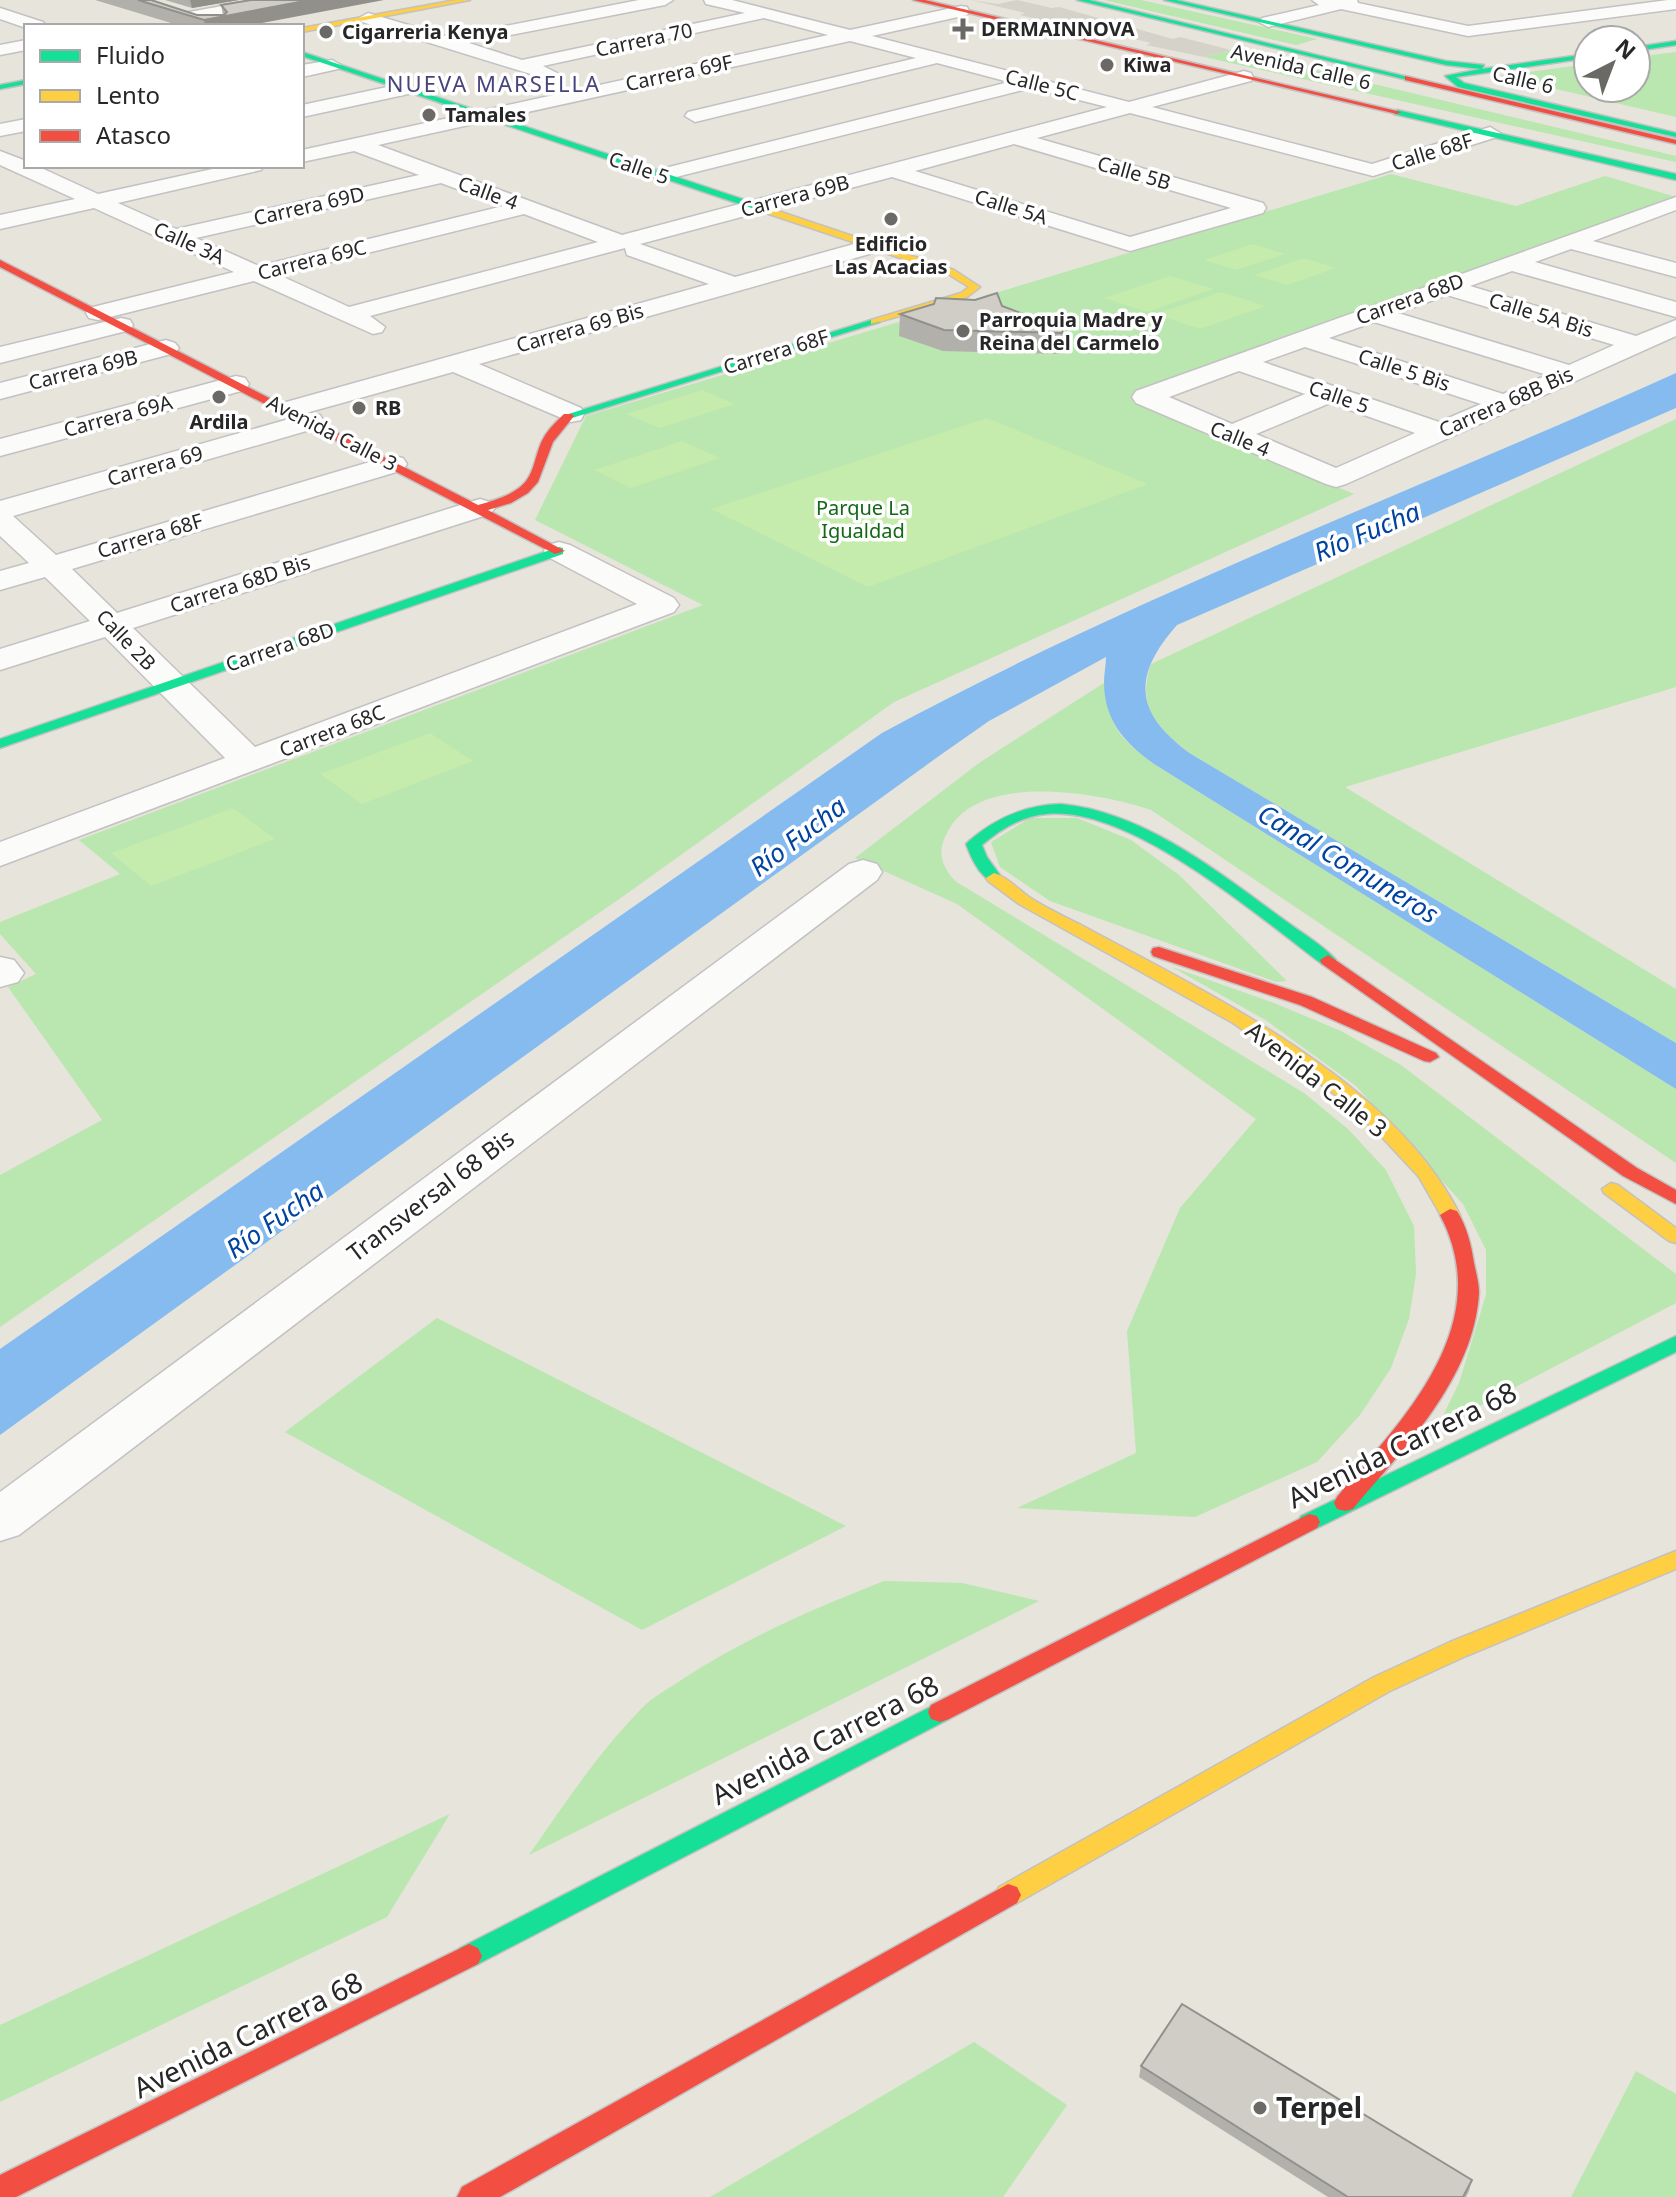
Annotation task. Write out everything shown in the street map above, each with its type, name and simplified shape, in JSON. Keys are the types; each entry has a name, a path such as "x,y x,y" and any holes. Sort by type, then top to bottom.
{"main road":[{"path":"304,30 467,0"},
{"name":"Avenida Calle 6","path":"916,0 1676,177"},
{"name":"Avenida Calle 6","path":"1080,0 1396,77 1676,138"},
{"path":"1167,0 1464,66 1496,67 1572,58"},
{"path":"183,15 211,24"},
{"path":"1652,47 1676,43"},
{"name":"Calle 5","path":"304,55 951,272 974,284"},
{"name":"Calle 6","path":"1417,56 1439,80 1676,138"},
{"path":"1396,77 1449,80 1496,67"},
{"path":"0,87 24,82"},
{"name":"Avenida Calle 3","path":"0,263 559,551"},
{"name":"Carrera 68F","path":"571,414 964,295 975,290 974,284"},
{"path":"480,508 525,493 555,425 571,414"},
{"name":"Carrera 68D","path":"0,744 559,551"},
{"name":"Avenida Calle 3","path":"1345,1503 1411,1423 1434,1390 1450,1357 1469,1294 1468,1261 1459,1228 1438,1191 1409,1155 1365,1112 1288,1052 1244,1023 1036,906 991,876 976,859 974,844 988,828 1015,815 1063,808 1091,813 1133,831 1248,904 1630,1172 1676,1198"},
{"name":"Avenida Calle 3","path":"1170,853 1315,974"},
{"name":"Avenida Calle 3","path":"1036,906 1085,927 1306,1001 1444,1065 1354,1003"},
{"path":"1601,1181 1676,1237"},
{"name":"Avenida Carrera 68","path":"0,2190 377,2003 1345,1503 1676,1343"},
{"path":"472,2197 1382,1684 1458,1649 1676,1560"}],"street":[{"path":"183,15 284,0"},
{"path":"449,43 665,0"},
{"name":"Calle 5C","path":"712,0 1373,170"},
{"path":"1320,0 1348,2 1468,31 1676,4"},
{"path":"1624,0 1676,12"},
{"path":"1268,22 1348,2"},
{"path":"1503,6 1564,18"},
{"name":"Carrera 69F","path":"304,156 961,11"},
{"name":"Carrera 70","path":"522,65 767,14"},
{"path":"4,16 30,24"},
{"path":"368,18 602,90"},
{"path":"0,50 24,45"},
{"path":"786,143 695,116 938,58"},
{"path":"304,71 332,65"},
{"name":"Carrera 69B","path":"347,315 628,246 755,207 1244,77"},
{"path":"660,175 1030,82"},
{"path":"304,111 406,89"},
{"path":"0,130 24,125"},
{"name":"Calle 68F","path":"1373,170 1490,133"},
{"name":"Calle 5B","path":"1014,138 1255,208 1130,244"},
{"name":"Calle 4","path":"355,144 734,285"},
{"name":"Calle 3A","path":"0,157 24,166"},
{"name":"Calle 3A","path":"29,168 378,329"},
{"path":"0,222 245,168"},
{"name":"Calle 5A","path":"892,170 1130,244"},
{"name":"Carrera 69D","path":"174,236 443,176"},
{"name":"Carrera 68D","path":"1145,397 1676,203"},
{"name":"Carrera 69C","path":"98,313 526,207"},
{"path":"1631,220 1661,228"},
{"path":"1570,242 1676,270"},
{"name":"Carrera 69 Bis","path":"299,416 455,363 872,246"},
{"path":"1511,263 1676,310"},
{"name":"Calle 5A Bis","path":"1446,287 1637,344"},
{"path":"1372,313 1571,374"},
{"path":"0,355 121,325"},
{"name":"Carrera 68B Bis","path":"1336,478 1676,327"},
{"name":"Calle 5 Bis","path":"1303,338 1505,403"},
{"name":"Carrera 69B","path":"0,391 166,348"},
{"name":"Calle 5","path":"1237,362 1440,432"},
{"path":"455,363 571,414"},
{"name":"Carrera 69A","path":"0,448 236,384"},
{"path":"1230,435 1329,394"},
{"name":"Calle 4","path":"1145,397 1336,478"},
{"name":"Carrera 69","path":"0,510 299,416"},
{"name":"Carrera 68F","path":"0,581 393,464"},
{"name":"Carrera 68D Bis","path":"0,660 480,508"},
{"name":"Calle 2B","path":"0,520 113,624 169,685 250,762"},
{"name":"Avenida Calle 3","path":"559,551 663,605"},
{"name":"Carrera 68C","path":"0,855 663,605"},
{"name":"Transversal 68 Bis","path":"0,1521 863,872"}],"green space":[{"path":"1104,0 1141,0 1317,39 1296,45"},
{"path":"1231,50 1676,156 1676,162 1204,57"},
{"path":"1676,52 1676,117 1620,104 1652,104 1652,55"},
{"path":"1572,66 1572,93 1500,76"},
{"name":"Parque La Igualdad","path":"1391,174 1516,206 1605,176 1676,197 1138,391 1131,397 1134,403 1354,494 894,702 625,895 0,1327 0,1175 102,1120 8,987 36,974 0,934 0,922 120,874 79,840 703,605 535,520 586,416"},
{"path":"1253,244 1285,254 1236,270 1204,260"},
{"path":"1304,258 1336,268 1287,285 1254,275"},
{"path":"1170,276 1214,289 1147,312 1104,298"},
{"path":"1221,292 1266,306 1200,329 1155,314"},
{"path":"702,390 735,404 660,428 626,414"},
{"path":"987,418 1148,484 868,587 711,509"},
{"path":"1676,419 1676,687 1345,787 1676,989 1676,1043 1191,754 1160,727 1148,705 1146,693 1151,664"},
{"path":"682,441 720,458 631,488 594,470"},
{"path":"1104,683 1109,711 1118,730 1154,764 1676,1089 1676,1163 1151,810 1073,793 1042,792 986,800 964,812 948,831 941,851 943,863 955,881 1304,1093 1348,1129 1386,1170 1414,1226 1416,1274 1409,1319 1391,1368 1360,1415 1317,1462 1195,1517 1017,1508 1136,1453 1127,1331 1180,1208 1256,1119 957,904 855,858 979,763"},
{"path":"430,733 473,761 362,804 320,774"},
{"path":"233,808 275,839 151,886 111,853"},
{"path":"1030,818 1077,818 1131,840 1179,875 1287,981 1276,982 1050,901 1000,867 991,842"},
{"path":"1172,967 1274,1003 1341,1031 1401,1065 1676,1274 1676,1303 1437,1428 1459,1383 1486,1295 1486,1250 1463,1204 1356,1086 1267,1021"},
{"path":"437,1318 846,1526 642,1630 285,1432"},
{"path":"884,1581 962,1583 1039,1601 529,1855 598,1758 650,1701 709,1662 758,1636"},
{"path":"450,1814 387,1917 0,2102 0,2025"},
{"path":"974,2042 1067,2105 1003,2197 710,2197"},
{"path":"1636,2071 1676,2094 1676,2197 1571,2197"}],"shaded area":[{"path":"971,0 998,4 1017,0 1059,7 1173,39 1180,37 1231,50 1204,57 1146,45 1151,43 1075,24 1067,26 1020,15 1025,13"}],"water":[{"path":"1676,373 1676,408 1177,625 1152,661 1146,678 1146,694 1159,724 1191,754 1676,1043 1676,1089 1154,764 1125,739 1112,720 1105,696 1106,657 989,721 939,756 0,1435 0,1349 882,733 1077,635 1176,590"}],"building":[{"path":"138,0 151,0 197,15 224,15 227,12 221,5 251,0 310,0 204,20"},
{"path":"997,293 1002,306 1063,329 1062,333 944,330 900,314 934,304 936,298 975,300"},
{"name":"Terpel","path":"1182,2004 1472,2180 1463,2197 1348,2197 1141,2066"}],"traffic: fast":[{"path":"1080,0 1408,78"},
{"path":"1167,0 1446,63 1481,67"},
{"path":"1652,47 1676,43"},
{"path":"304,55 772,212"},
{"path":"1572,58 1449,76 1461,85 1676,135"},
{"path":"0,87 24,82"},
{"path":"1397,112 1676,177"},
{"path":"568,416 875,322"},
{"path":"0,744 559,551"},
{"path":"994,878 979,858 974,844 996,827 1020,815 1047,809 1075,810 1106,818 1173,850 1328,960"},
{"path":"1309,1522 1676,1343"},
{"path":"469,1956 940,1712"}],"traffic: slow":[{"path":"304,30 467,0"},
{"path":"772,212 951,272 975,287 964,295 875,322"},
{"path":"994,878 1025,901 1239,1019 1339,1089 1385,1129 1426,1173 1450,1215"},
{"path":"1611,1189 1676,1237"},
{"path":"1008,1895 1382,1684 1458,1649 1676,1560"}],"traffic: jam":[{"path":"916,0 1397,112"},
{"path":"1408,78 1676,142"},
{"path":"0,263 559,551"},
{"path":"480,508 524,491 534,480 547,442 568,416"},
{"path":"1159,952 1306,1001 1430,1057"},
{"path":"1328,960 1630,1172 1676,1198"},
{"path":"1345,1503 1424,1405 1455,1350 1465,1321 1469,1289 1460,1238 1450,1215"},
{"path":"940,1712 1309,1522"},
{"path":"472,2197 1008,1895"},
{"path":"0,2190 469,1956"}],"place":[{"name":"DERMAINNOVA","path":"963,29"},
{"name":"Cigarreria Kenya","path":"326,32"},
{"name":"Kiwa","path":"1107,65"},
{"name":"Tamales","path":"429,115"},
{"name":"Edificio Las Acacias","path":"891,219"},
{"name":"Parroquia Madre y Reina del Carmelo","path":"963,331"},
{"name":"Ardila","path":"219,397"},
{"name":"RB","path":"359,408"},
{"name":"Terpel","path":"1260,2108"}],"district":[{"name":"NUEVA MARSELLA","path":"494,84"}],"water label":[{"name":"Río Fucha","path":"1367,532"},
{"name":"Río Fucha","path":"798,837"},
{"name":"Canal Comuneros","path":"1348,864"},
{"name":"Río Fucha","path":"275,1220"}]}
